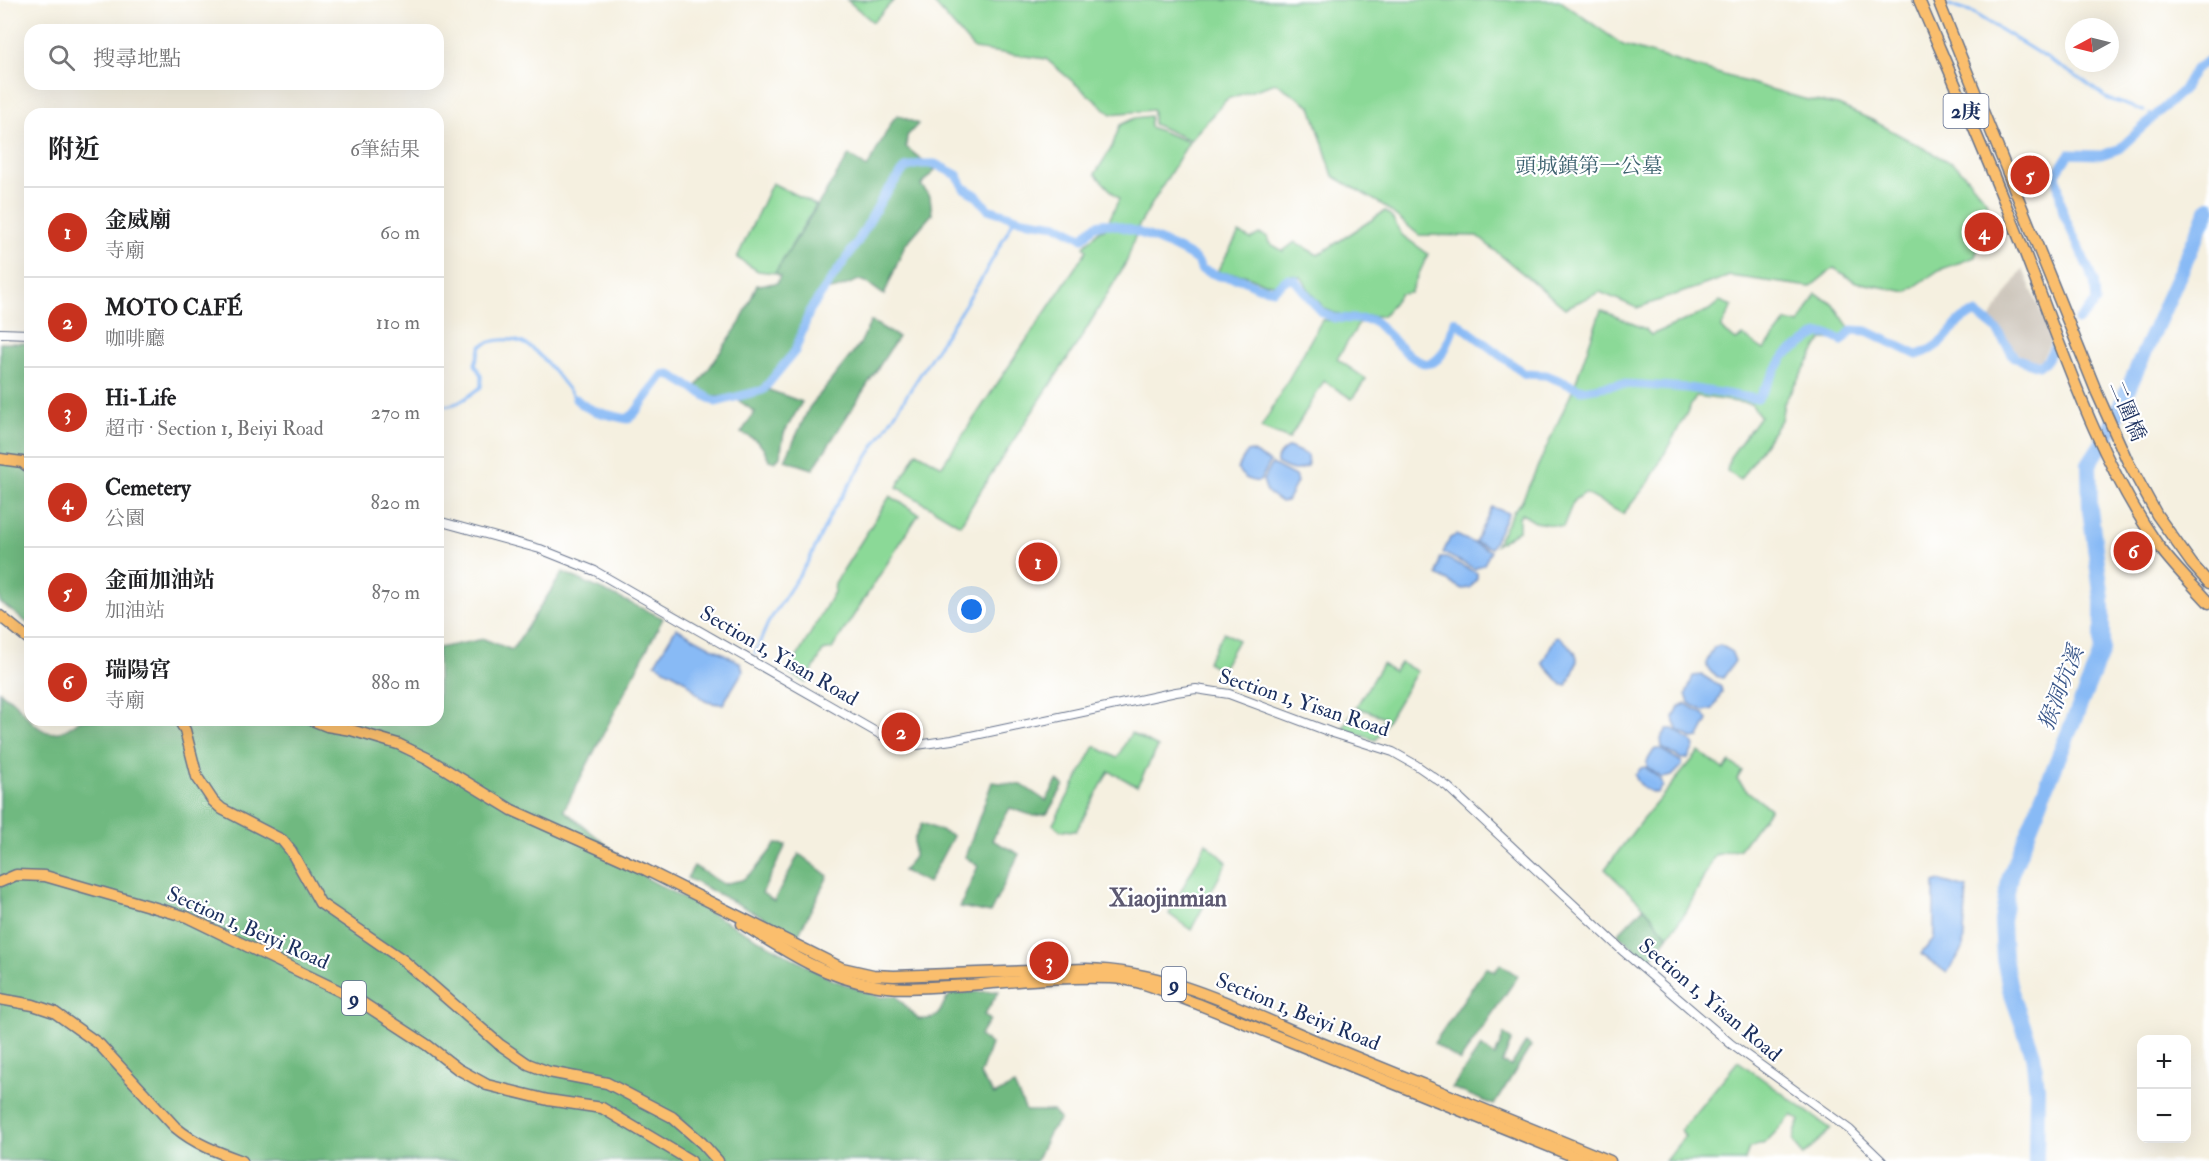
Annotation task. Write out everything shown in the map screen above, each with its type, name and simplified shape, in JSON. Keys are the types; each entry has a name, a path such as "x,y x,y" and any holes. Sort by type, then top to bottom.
{"main road":[{"name":"二圍橋","path":"1919,0 2005,202 2082,399 2119,481 2158,545 2174,566 2209,603"},
{"name":"二圍橋","path":"1938,0 2127,460 2157,515 2192,564 2209,583"},
{"path":"0,459 24,464"},
{"path":"0,616 24,635"},
{"path":"183,726 197,777 209,796 222,809 282,840 291,850 320,903 403,960 499,1044 528,1064 549,1072 607,1083 672,1118 718,1161"},
{"name":"Section 1, Beiyi Road","path":"327,726 351,730 398,744 427,758 512,810 646,870 842,968 873,975 925,976 1112,969 1154,977 1610,1161"},
{"name":"Section 1, Beiyi Road","path":"0,882 16,875 45,876 187,917 358,1000 427,1045 458,1069 487,1085 548,1100 603,1108 691,1161"},
{"name":"Section 1, Beiyi Road","path":"721,906 736,920 778,946 846,979 872,985 917,988 1112,978 1138,982 1198,1004 1585,1161"},
{"path":"0,999 33,1005 54,1012 99,1044 175,1127 187,1137 242,1161"}],"street":[{"path":"0,333 24,334"},
{"name":"Section 1, Yisan Road","path":"444,523 540,549 596,571 847,716 890,740 902,744 917,745 952,740 1197,689 1229,694 1333,733 1393,752 1448,787 1624,952 1731,1044 1850,1130 1882,1161"}],"shaded area":[{"path":"2023,269 2052,339 2041,360 2036,361 2019,355 1989,320"}],"green space":[{"path":"847,0 894,0 873,22"},
{"name":"頭城鎮第一公墓","path":"931,0 1559,0 1623,45 1804,99 1838,105 1872,120 1958,167 1986,200 1989,217 1975,257 1939,270 1907,292 1856,282 1834,268 1810,287 1730,276 1637,308 1600,292 1565,308 1477,236 1419,235 1383,205 1333,176 1311,106 1276,83 1227,99 1190,140 1153,124 1153,110 1111,114 1046,59 974,49"},
{"path":"898,115 918,124 907,136 906,147 935,170 921,185 930,196 932,214 905,245 884,295 866,282 859,280 836,289 821,291 806,312 792,350 764,384 769,390 802,402 784,433 780,456 775,462 769,460 759,443 741,433 755,412 732,396 713,397 695,389 740,323 757,285 777,283 780,276 775,273 849,155 867,168"},
{"path":"1150,116 1150,127 1189,142 1138,227 1127,261 1081,338 960,525 897,487 917,452 942,466 1087,250 1084,246 1100,230 1105,229 1119,199 1095,174 1112,147 1120,125 1135,118"},
{"path":"772,183 816,205 775,273 758,271 737,258"},
{"path":"1385,211 1391,216 1402,235 1428,254 1410,293 1400,294 1383,316 1344,315 1326,309 1302,278 1292,275 1275,284 1264,283 1245,275 1217,272 1239,233 1251,239 1259,234 1267,236 1269,243 1283,251 1295,242 1318,255"},
{"path":"1816,294 1833,304 1853,333 1843,340 1822,339 1784,403 1781,420 1740,480 1727,471 1730,457 1760,416 1751,404 1696,396 1649,482 1623,514 1585,493 1574,500 1563,527 1535,522 1522,514 1519,517 1519,530 1496,545 1514,510 1521,503 1574,387 1601,310 1645,329 1651,335 1709,310 1720,301 1732,306 1721,328 1736,340 1743,336 1764,350 1786,321 1799,324"},
{"path":"1322,320 1360,322 1337,359 1366,379 1352,399 1324,381 1289,439 1261,428"},
{"path":"871,321 898,337 813,469 785,460 809,408 860,344"},
{"path":"0,343 24,343 24,620 0,602"},
{"path":"890,496 919,514 832,649 823,651 806,683 788,673 834,592 835,583"},
{"path":"563,572 663,618 564,810 648,879 831,979 880,997 896,996 918,1019 933,1018 938,1015 948,997 953,993 999,991 984,1015 990,1020 979,1036 991,1044 980,1075 994,1095 1014,1085 1026,1111 1053,1111 1060,1119 1049,1133 1036,1161 0,1161 0,691 24,713 24,726 37,726 53,733 72,726 444,726 444,647 484,639 512,650"},
{"path":"1224,632 1238,640 1221,670 1207,662"},
{"path":"1401,663 1417,671 1376,740 1342,729 1351,715 1379,726 1384,717 1356,707 1382,664 1393,671"},
{"path":"1131,733 1158,747 1137,786 1109,771 1076,831 1060,830 1053,824 1095,746 1117,758"},
{"path":"1699,752 1724,769 1730,762 1742,771 1737,779 1746,790 1770,809 1740,849 1715,855 1686,912 1668,936 1644,907 1605,869 1642,820"},
{"path":"1057,781 1064,785 1047,814 1034,816 1010,808 992,840 1019,854 990,913 960,907 978,866 965,857 992,782 1022,785 1046,801"},
{"path":"922,823 953,836 928,883 903,871 914,857 914,840"},
{"path":"1206,843 1227,862 1191,930 1169,914"},
{"path":"776,844 786,845 762,893 774,901 799,854 828,876 798,935 687,878 694,866 723,884 742,880 755,870"},
{"path":"1644,907 1668,936 1649,962 1618,934"},
{"path":"1500,964 1518,976 1460,1061 1434,1043 1486,967 1495,972"},
{"path":"1504,1034 1512,1040 1502,1063 1511,1066 1526,1042 1531,1046 1494,1105 1452,1088 1481,1046 1495,1056"},
{"path":"1738,1061 1831,1129 1803,1156 1793,1141 1799,1120 1792,1115 1765,1143 1749,1148 1745,1161 1665,1161 1685,1136 1681,1130"}],"water":[{"path":"1289,447 1307,455 1308,466 1292,470 1277,463 1280,454"},
{"path":"1251,451 1270,462 1260,481 1247,478 1237,469 1247,452"},
{"path":"1272,464 1295,476 1297,482 1287,501 1281,502 1267,492 1263,480"},
{"path":"1492,507 1508,513 1491,548 1475,542"},
{"path":"1456,535 1491,551 1484,564 1475,569 1443,553 1450,538"},
{"path":"1440,558 1446,558 1477,573 1477,578 1470,588 1462,589 1437,575"},
{"path":"676,628 741,663 743,671 723,704 703,700 684,680 655,663"},
{"path":"1559,637 1576,653 1577,658 1575,669 1567,685 1562,685 1542,663 1555,638"},
{"path":"1720,645 1731,651 1735,661 1723,678 1712,673 1706,663 1714,647"},
{"path":"1702,675 1721,687 1722,692 1713,709 1704,711 1689,703 1686,694 1693,676"},
{"path":"1686,704 1704,714 1708,720 1699,737 1692,738 1677,730 1674,718 1679,707"},
{"path":"1667,729 1673,729 1692,742 1694,747 1688,758 1682,759 1662,748 1661,739"},
{"path":"1657,749 1682,762 1682,766 1672,776 1662,778 1647,767 1647,761"},
{"path":"1645,767 1661,780 1663,786 1657,793 1644,787 1636,779 1635,775"},
{"path":"1940,881 1967,888 1963,949 1947,973 1921,954 1934,938 1934,883"}],"waterway":[{"path":"1949,5 1973,13 2084,81 2106,98 2144,111"},
{"path":"2078,321 2096,302 2094,281 2063,213 2056,174 2069,154 2101,155 2119,149 2182,91 2195,69 2209,60"},
{"path":"2150,114 2157,116"},
{"path":"576,399 593,410 627,419 634,414 663,375 669,374 716,402 763,390 795,351 810,310 857,243 883,197 905,168 919,164 935,164 957,175 964,188 976,195 988,209 1023,220 1057,225 1083,238 1091,229 1102,224 1110,224 1151,237 1180,250 1197,261 1201,269 1219,276 1241,279 1258,287 1273,290 1287,279 1295,280 1321,312 1334,318 1373,320 1409,355 1420,362 1430,363 1439,358 1455,321 1525,374 1546,375 1582,390 1619,384 1643,385 1688,388 1758,399 1785,355 1818,334 1828,334 1842,341 1852,330 1867,331 1917,355 1937,345 1961,320 1977,314 1997,330 2015,358 2039,366 2047,360 2054,347"},
{"name":"猴洞坑溪","path":"2036,1161 2037,1088 2033,1054 2010,989 2004,958 2002,921 2010,876 2102,651 2102,599 2090,510 2089,464 2107,436 2209,208"},
{"path":"755,653 768,623 809,560 832,512 982,278 1015,218"},
{"path":"444,406 467,398 481,387 481,376 475,364 481,346 503,340 521,342 533,349 576,399"}],"place":[{"name":"金面加油站","path":"2030,175"},
{"name":"Cemetery","path":"1984,232"},
{"name":"瑞陽宮","path":"2133,551"},
{"name":"金威廟","path":"1038,562"},
{"name":"MOTO CAFÉ","path":"901,732"},
{"name":"Hi-Life","path":"1049,961"}],"district":[{"name":"Xiaojinmian","path":"1168,898"}]}
